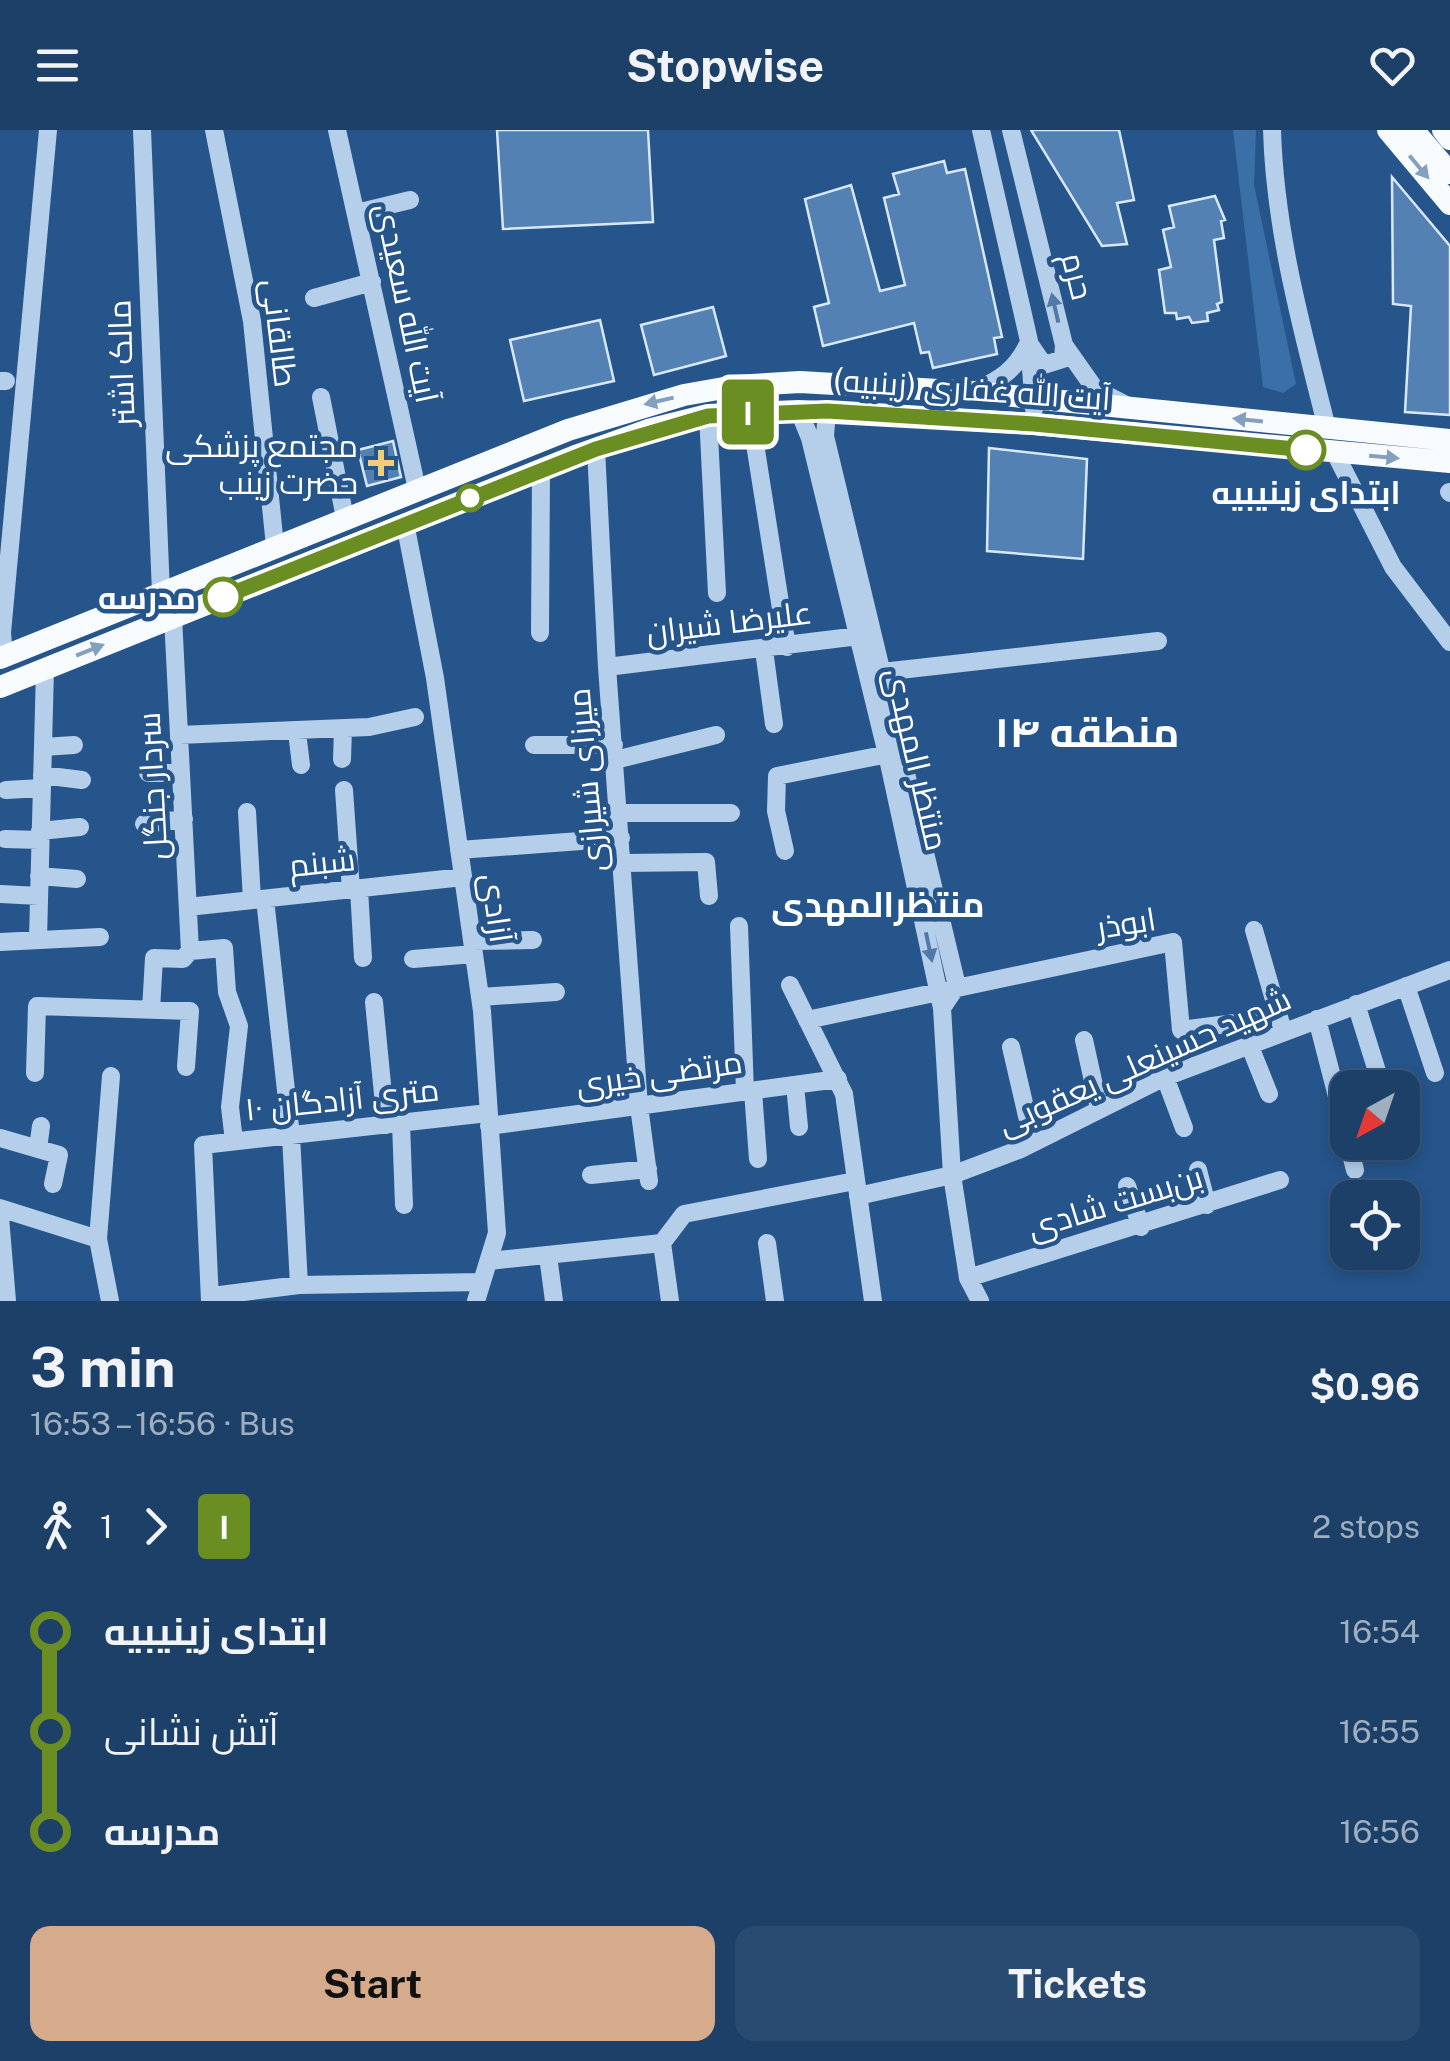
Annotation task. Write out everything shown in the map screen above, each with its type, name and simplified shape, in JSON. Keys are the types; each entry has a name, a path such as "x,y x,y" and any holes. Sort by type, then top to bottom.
{"main road":[{"path":"1388,130 1450,204"},
{"path":"1414,130 1450,173"},
{"path":"1442,130 1450,139"},
{"name":"آیت الله غفاری (زینبیه)","path":"2,657 417,489 641,405 735,386 800,382 974,392 1450,440"},
{"name":"آیت الله غفاری (زینبیه)","path":"0,687 540,470 708,416 827,411 1034,424 1450,462"},
{"path":"282,543 300,565"},
{"path":"244,559 254,584"}],"street":[{"path":"2,657 6,521 48,130"},
{"name":"مالک اشتر","path":"142,130 161,593"},
{"name":"طالقانی","path":"214,130 252,321 282,543"},
{"name":"آیت الله سعیدی","path":"337,130 417,489"},
{"name":"حرم","path":"981,130 1029,341 1034,424"},
{"name":"حرم","path":"1011,130 1064,345 1096,388 1131,408"},
{"path":"1272,130 1274,184 1284,249 1327,428"},
{"path":"356,213 410,200"},
{"path":"314,298 372,282"},
{"path":"1029,341 1044,365 1063,360 1064,345"},
{"path":"974,392 1005,377 1020,360 1029,341"},
{"path":"321,397 346,518"},
{"name":"منتظر المهدی","path":"799,411 818,437 858,636 874,672 894,753 946,995 952,1175 968,1278 980,1301"},
{"path":"827,411 818,437 874,672 1158,642"},
{"path":"750,412 788,647"},
{"path":"708,416 717,592"},
{"name":"میرزای شیرازی","path":"591,1175 648,1175 639,1106 607,667 596,449"},
{"path":"1335,453 1393,567 1450,642"},
{"path":"540,470 540,632"},
{"name":"آزادی","path":"404,523 434,678 480,997 497,1233 476,1301"},
{"name":"سردار جنگل","path":"173,617 190,951"},
{"name":"علیرضا شیران","path":"607,667 858,636"},
{"path":"764,650 774,724"},
{"path":"38,939 44,669"},
{"path":"179,735 343,729 414,717"},
{"path":"342,758 343,729"},
{"path":"298,732 302,766"},
{"path":"534,746 615,752 716,735"},
{"path":"43,747 74,745"},
{"path":"785,851 776,811 777,776 894,753"},
{"path":"148,773 181,774"},
{"path":"6,790 42,781 82,780"},
{"path":"344,790 363,958"},
{"path":"247,812 291,1136 299,1286"},
{"path":"620,814 731,813"},
{"path":"144,824 184,819"},
{"path":"6,839 80,827"},
{"path":"459,850 622,838"},
{"path":"624,864 706,862 709,896"},
{"path":"40,876 77,878"},
{"name":"شبنم","path":"188,908 463,877"},
{"path":"1,894 39,896"},
{"path":"739,926 749,1091 758,1159"},
{"path":"1254,930 1284,1031"},
{"path":"0,942 100,937"},
{"path":"413,959 532,940"},
{"name":"ابوذر","path":"946,995 1173,942 1182,1030 1250,1021"},
{"path":"152,1010 154,958 183,959 190,951 224,948 227,992 240,1026 231,1089 234,1142"},
{"name":"شهید حسینعلی یعقوبی","path":"662,1243 684,1214 952,1175 1033,1142 1165,1078 1450,970"},
{"path":"790,985 838,1079 872,1301"},
{"path":"1406,986 1435,1073"},
{"path":"480,997 556,992"},
{"path":"807,1020 946,995"},
{"path":"374,1002 404,1205"},
{"path":"1356,1004 1377,1070"},
{"path":"35,1073 37,1006 190,1011 186,1068"},
{"path":"1317,1019 1330,1070"},
{"path":"1084,1040 1100,1108"},
{"path":"1249,1044 1269,1094"},
{"path":"1011,1048 1033,1142"},
{"path":"110,1301 98,1239 111,1076"},
{"path":"1165,1078 1184,1128"},
{"name":"مرتضی خیری","path":"488,1120 639,1106 838,1079"},
{"path":"795,1085 799,1127"},
{"name":"۱۰ متری آزادگان","path":"211,1299 203,1145 394,1124 488,1120"},
{"path":"38,1148 40,1126"},
{"path":"0,1138 58,1156 53,1184"},
{"path":"1353,1160 1356,1170"},
{"path":"1198,1170 1207,1205"},
{"name":"بن‌بست شادی","path":"968,1278 1280,1180"},
{"path":"1127,1186 1140,1227"},
{"path":"0,1208 98,1239"},
{"path":"0,1217 7,1301"},
{"path":"489,1261 662,1243 670,1301"},
{"path":"767,1244 775,1301"},
{"path":"548,1256 554,1301"},
{"path":"211,1299 299,1286 482,1282"}],"shaded area":[{"path":"1233,130 1256,130 1254,185 1296,384 1283,393 1263,387"}],"building":[{"path":"497,130 648,130 653,222 503,229"},
{"path":"1031,130 1119,130 1134,200 1117,203 1127,244 1102,246"},
{"path":"944,161 947,173 965,169 1002,337 994,338 997,354 933,368 929,352 921,353 914,323 823,346 814,307 829,303 805,199 851,185 880,291 905,285 884,198 899,194 893,174"},
{"path":"1392,177 1450,246 1450,415 1405,412 1411,306 1393,304"},
{"path":"1215,196 1225,220 1221,221 1224,238 1214,240 1222,302 1217,304 1219,310 1207,313 1208,321 1192,323 1189,317 1177,319 1176,313 1165,313 1159,270 1171,267 1163,230 1174,227 1169,206"},
{"path":"713,307 726,356 654,375 641,325"},
{"path":"600,320 614,381 524,401 510,340"},
{"name":"مجتمع پزشکی حضرت زینب","path":"393,441 401,477 367,486 358,450"},
{"path":"989,448 1087,459 1083,559 987,551"}],"bus line":[{"name":"۱","path":"223,597 596,449 648,430 708,416 827,411 1034,424 1306,450"}],"place":[{"name":"ابتدای زینیبیه","path":"1306,450"},
{"name":"مجتمع پزشکی حضرت زینب","path":"381,463"},
{"name":"مدرسه","path":"223,597"}],"district":[{"name":"منطقه ۱۴","path":"1087,731"},
{"name":"منتظرالمهدی","path":"878,904"}]}
